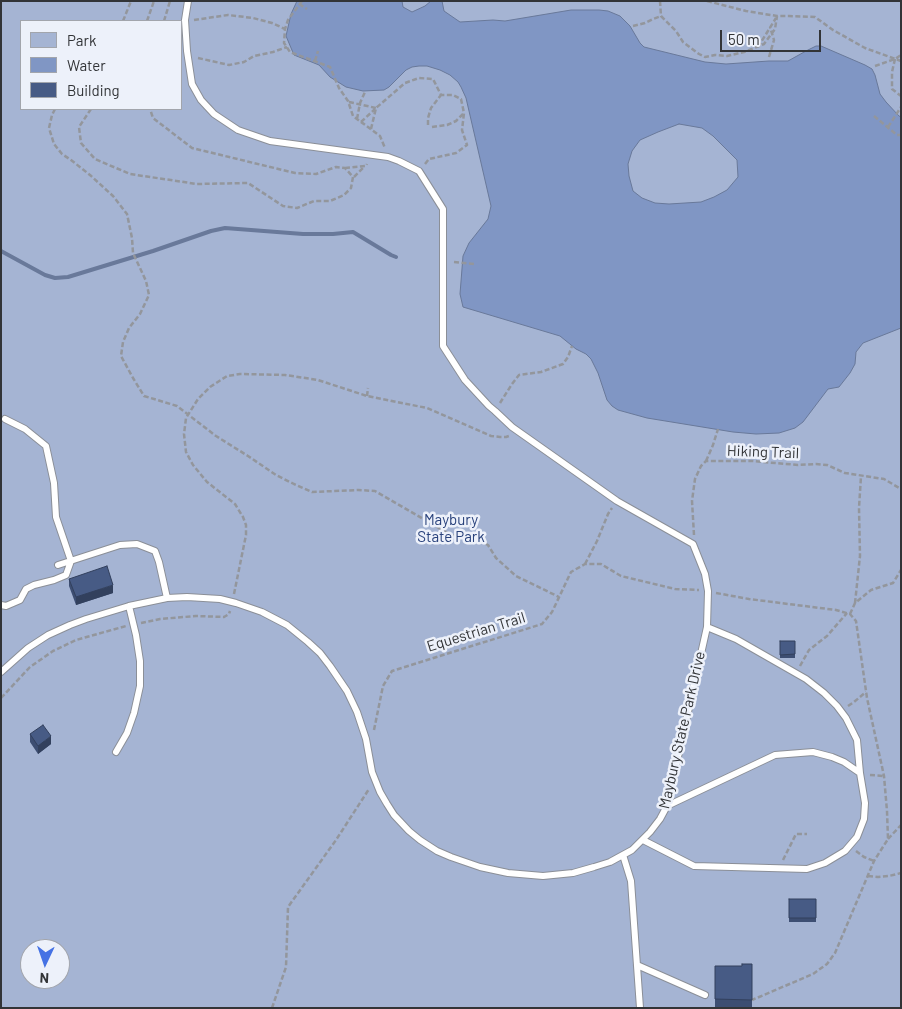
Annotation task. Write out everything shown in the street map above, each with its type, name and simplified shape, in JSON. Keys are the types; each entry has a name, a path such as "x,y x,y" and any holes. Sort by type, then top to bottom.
{"lane":[{"path":"188,1 185,20 192,84 201,100 214,114 238,130 270,140 388,157 419,171 443,209 442,346 464,380 514,429 617,501 693,544"},
{"path":"1,605 6,606 20,600 26,589 34,585 66,575 71,561 56,517 54,483 46,446 25,429 5,419"},
{"path":"58,566 120,545 137,544 154,551 159,562 167,598"},
{"name":"Maybury State Park Drive","path":"1,672 28,648 48,635 86,618 129,606 167,598 203,597 232,602 262,612 287,625 308,642 330,666 347,691 357,712 366,739 372,772 380,792 394,815 409,832 437,851 465,863 508,873 543,876 573,873 594,868 623,856 632,850 660,819 667,806 707,627 708,591 705,574 693,544"},
{"path":"116,752 127,733 140,686 140,661 129,606"},
{"path":"643,840 694,866 807,869 825,863 845,851 857,837 864,819 865,803 856,740 846,718 840,710 824,693 806,679 736,639 707,627"},
{"path":"667,806 775,755 813,752 838,759 860,773"},
{"path":"623,856 631,881 640,1008"},
{"path":"637,965 705,995"}],"path":[{"path":"123,20 131,1"},
{"path":"146,20 154,1"},
{"path":"164,20 170,1"},
{"path":"660,1 662,16 683,42 705,57 715,55 727,56 764,44 776,29 777,16"},
{"path":"707,1 746,11 777,16 815,17 865,48 901,61"},
{"path":"307,9 300,3 288,20 284,43 290,52 330,67 339,88 348,101 353,116 380,136 388,157"},
{"path":"185,20 201,20 228,15 253,18 272,23 285,30"},
{"path":"634,26 662,16"},
{"path":"758,47 777,16"},
{"path":"768,57 774,40 770,27"},
{"path":"188,58 202,58 229,65 244,62 254,56 287,47"},
{"path":"315,60 318,51"},
{"path":"874,66 895,60 901,55"},
{"path":"895,60 892,72 892,90 901,96"},
{"path":"361,122 405,84 419,78 433,79 441,96"},
{"path":"357,119 360,103 365,92"},
{"path":"419,171 429,158 456,152 467,145 462,130 464,113 461,99 453,94 441,96 431,108 428,125"},
{"path":"348,101 376,108"},
{"path":"888,127 901,107"},
{"path":"370,129 376,108"},
{"path":"54,110 49,128 54,144 62,154 72,160 114,196 127,214 134,253 146,281 149,295 140,314 129,328 123,342 121,356 144,396 177,406 216,436 276,475 312,492 374,491 451,536 472,538 488,545 496,558 516,576 559,597"},
{"path":"90,110 78,127 81,143 95,159 130,174 197,184 248,183 283,206 297,208 314,201 330,201 344,195 351,188 353,177 366,166"},
{"path":"150,110 153,118 192,148 295,173 316,174 336,167 345,168 353,177"},
{"path":"432,127 447,125 456,121 464,113"},
{"path":"874,116 897,135 901,135"},
{"path":"454,262 475,263"},
{"path":"495,411 512,384 520,376 542,372 563,364 572,346"},
{"path":"1,698 30,667 76,640 160,619 224,616 229,614 243,551 246,525 235,504 207,482 193,465 186,452 184,434 186,418 198,399 210,387 227,376 240,374 300,377 318,380 367,396 426,408 491,436 506,437 514,429"},
{"path":"367,396 368,388"},
{"path":"706,461 718,429"},
{"name":"Hiking Trail","path":"693,544 695,533 692,501 695,478 706,461 752,460 798,465 827,465 845,473 884,479 901,489"},
{"path":"795,673 810,650 827,636 852,610 855,603 860,556 858,508 861,476"},
{"path":"617,501 608,514 585,564 601,564 621,576 675,589 708,591 749,599 836,610 848,613 856,621 866,692 884,776 888,839"},
{"name":"Equestrian Trail","path":"374,730 384,686 392,671 542,624 552,612 571,572 585,564"},
{"path":"855,603 871,590 893,583 901,570"},
{"path":"840,710 866,692"},
{"path":"860,773 884,776"},
{"path":"272,1008 286,967 288,906 336,840 375,780"},
{"path":"752,1000 814,974 827,964 835,953 874,861 888,839 901,825"},
{"path":"780,868 786,851 796,834 807,834"},
{"path":"849,846 864,857 874,861"},
{"path":"868,876 878,877 901,873"}],"green space":[{"name":"Maybury State Park","path":"1,1 901,1 901,1008 1,1008"}],"water":[{"path":"297,1 402,1 403,7 412,12 431,1 442,1 444,11 460,22 505,21 571,10 599,10 608,11 620,16 630,26 644,47 705,62 726,64 788,61 816,46 821,46 865,65 872,69 880,94 901,117 901,328 863,343 856,352 855,364 839,387 828,389 803,422 795,428 779,433 733,432 647,418 618,410 607,400 591,359 560,336 463,307 460,294 463,256 469,243 488,219 491,206 466,98 458,82 440,70 419,66 406,70 384,90 363,91 346,87 330,77 319,65 294,55 286,36 291,14","holes":["679,124 702,128 713,136 737,160 738,177 727,190 701,202 669,204 655,203 642,198 633,191 628,164 632,151 640,140"]}],"building":[{"path":"107,566 113,585 76,597 69,579"},
{"path":"780,641 795,641 795,654 780,655"},
{"path":"43,725 51,736 38,746 30,734"},
{"path":"789,899 816,899 816,918 789,918"},
{"path":"742,964 752,964 752,1000 715,999 715,966 742,966"}],"waterway":[{"path":"1,251 45,275 55,278 68,277 225,228 303,234 353,232 396,257"}]}
